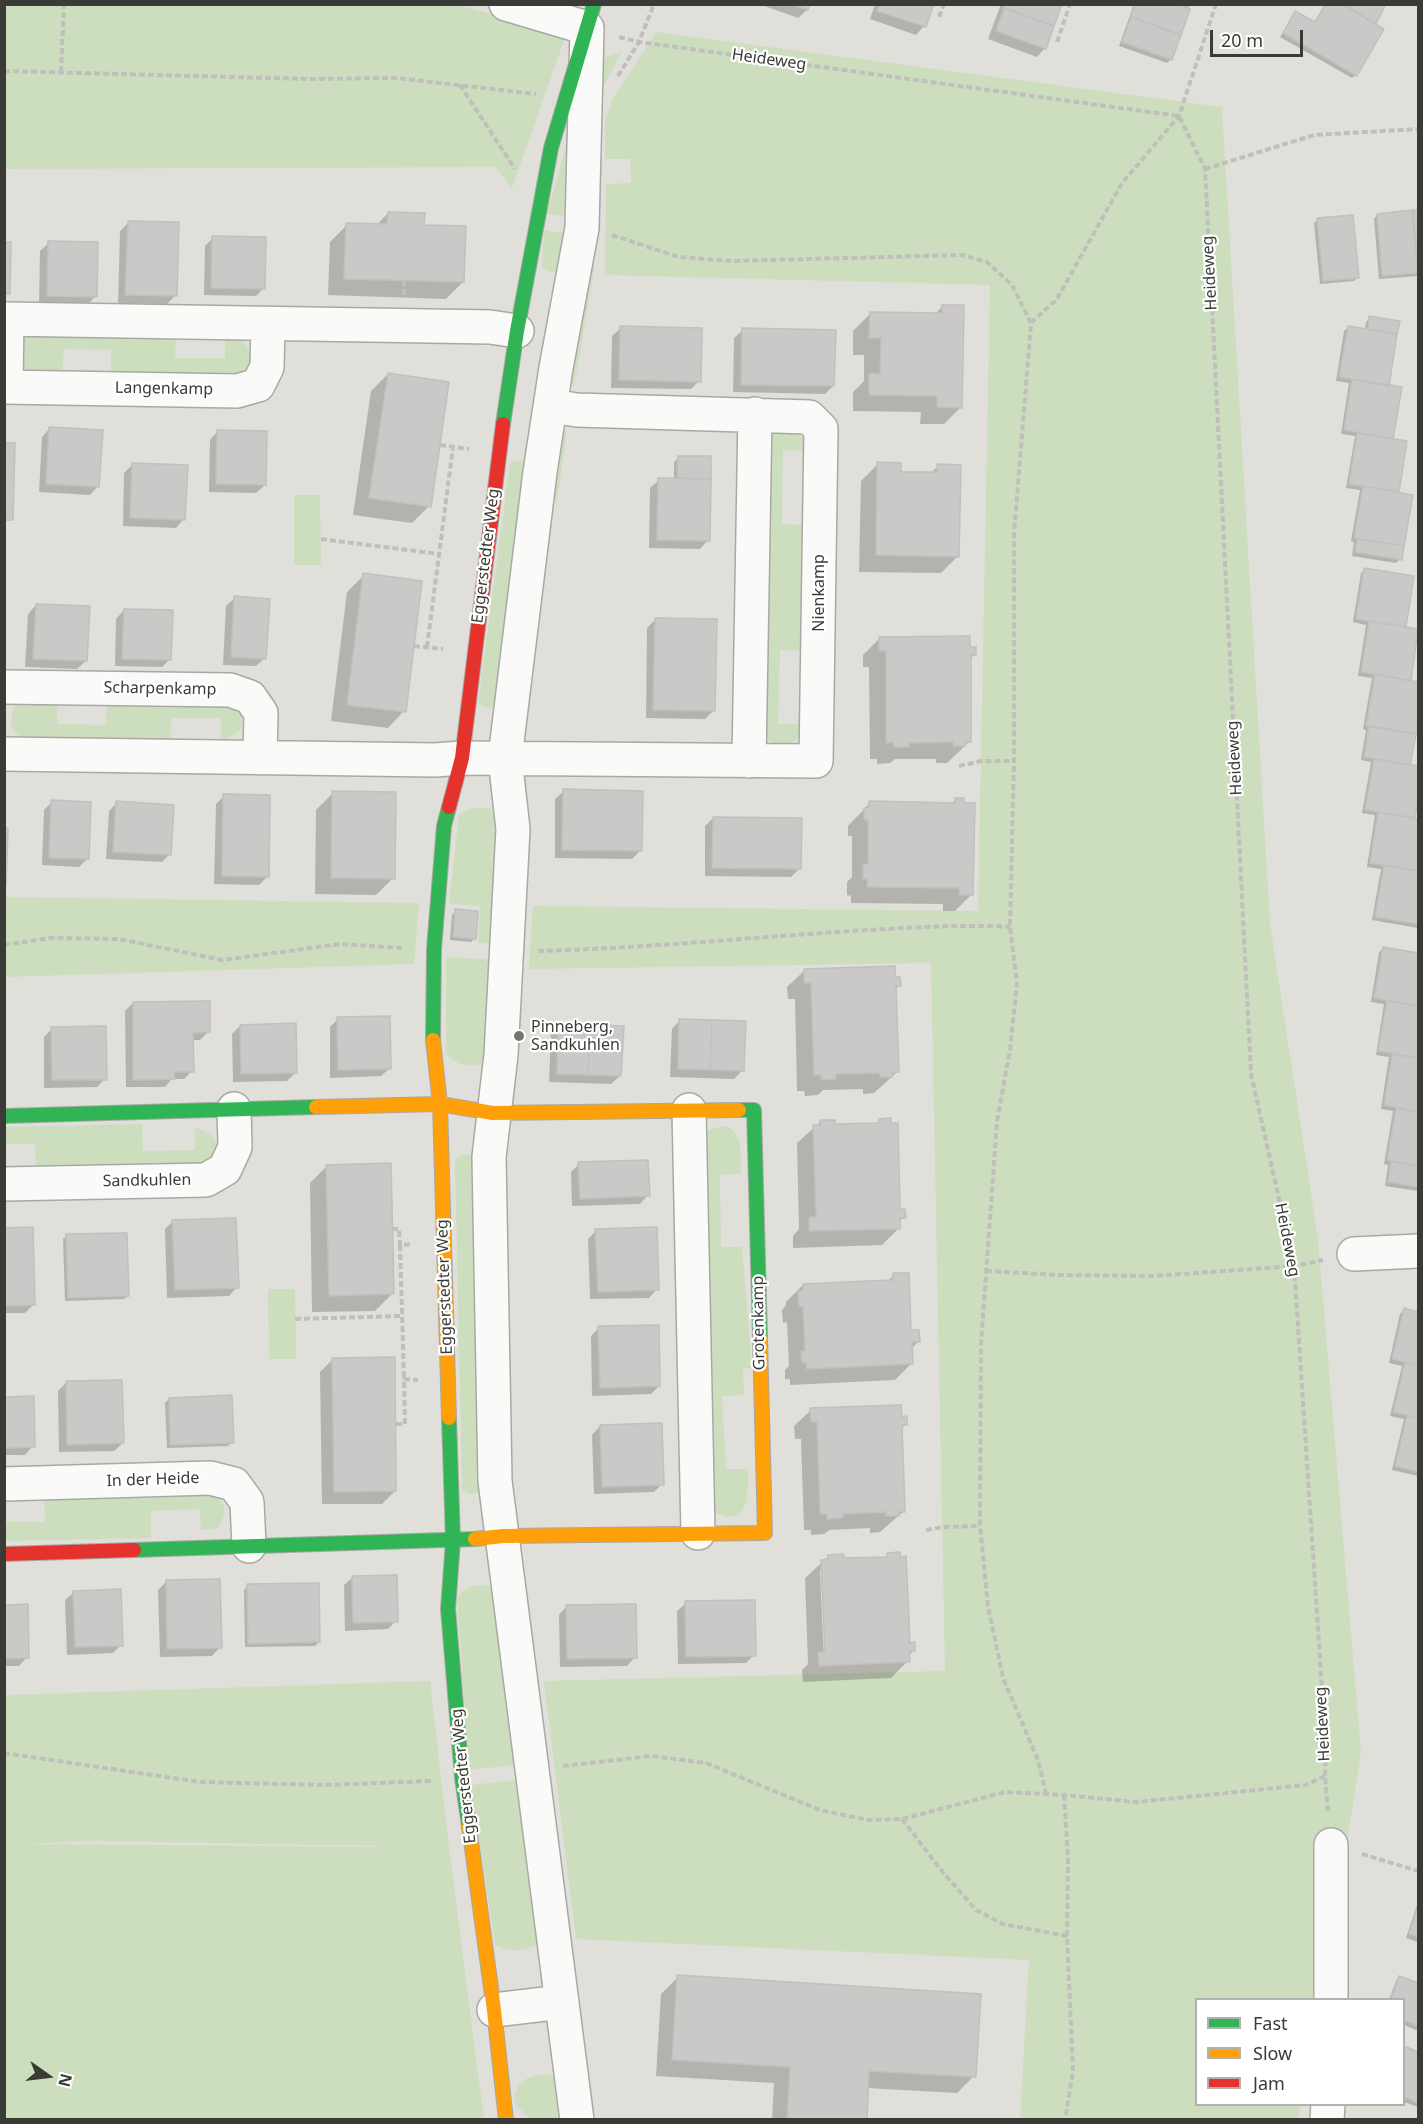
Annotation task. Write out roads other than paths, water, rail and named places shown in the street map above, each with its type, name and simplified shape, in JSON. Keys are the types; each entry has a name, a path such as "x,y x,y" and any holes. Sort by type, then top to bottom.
{"street":[{"path":"506,4 590,16 582,228 557,360 538,484 506,758 513,829 501,1055 489,1157 495,1481 577,2120"},
{"name":"Eggerstedter Weg","path":"506,2120 494,2010 462,1778 448,1609 453,1541 440,1104 433,1043 434,950 444,826 462,758 497,468 516,343 551,148 590,16"},
{"name":"Langenkamp","path":"268,324 267,367 258,385 237,391 5,387 6,319 490,327 516,343"},
{"path":"516,343 557,360"},
{"name":"Nienkamp","path":"506,758 816,761 821,429 809,417 577,410 551,405"},
{"path":"749,761 755,414"},
{"name":"Scharpenkamp","path":"4,687 230,690 250,698 261,713 260,758"},
{"path":"4,754 435,760 506,758"},
{"path":"4,1116 440,1104 493,1113"},
{"name":"Sandkuhlen","path":"4,1184 206,1180 225,1169 235,1148 234,1109"},
{"path":"689,1110 698,1533"},
{"name":"Grotenkamp","path":"493,1113 754,1110 765,1533 503,1536"},
{"path":"1354,1254 1419,1251"},
{"name":"In der Heide","path":"4,1484 210,1478 234,1484 248,1502 249,1546"},
{"path":"4,1554 453,1541 503,1536"},
{"path":"1331,1845 1331,1998"},
{"path":"494,2010 561,2002"}],"place":[{"name":"Pinneberg, Sandkuhlen","path":"519,1036"}]}
